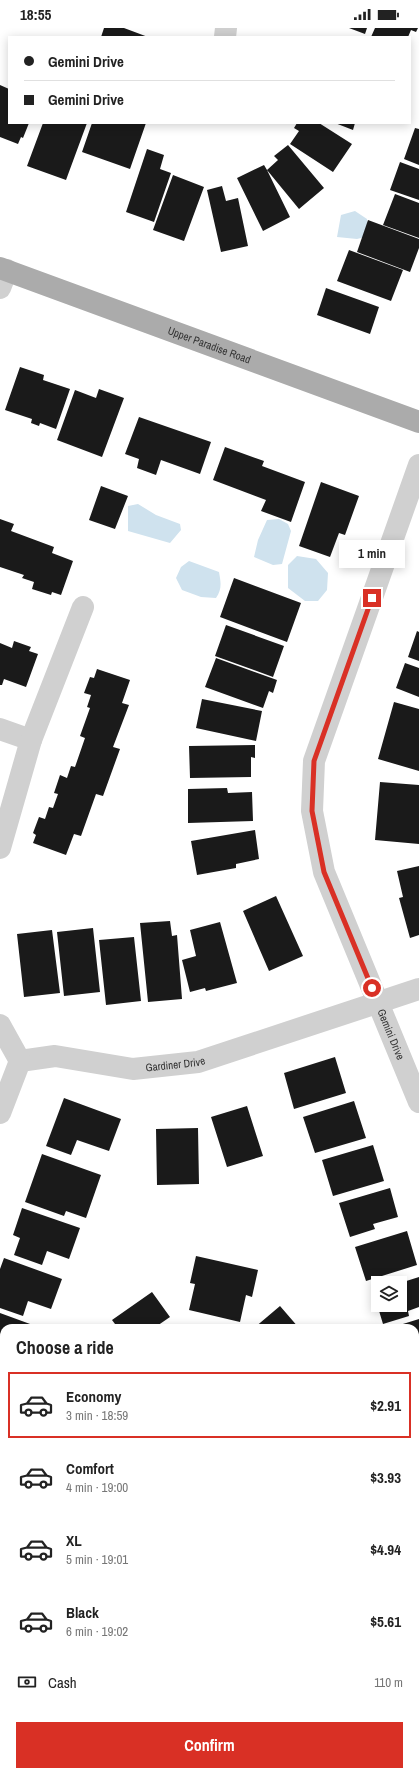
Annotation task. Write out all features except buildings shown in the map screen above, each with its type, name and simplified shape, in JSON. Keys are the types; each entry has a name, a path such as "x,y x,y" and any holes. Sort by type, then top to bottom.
{"main road":[{"name":"Upper Paradise Road","path":"2,275 419,422"}],"street":[{"name":"Gemini Drive","path":"419,465 314,761 312,811 324,872 419,1102"},
{"path":"0,848 31,740 83,607"},
{"path":"0,729 31,740"},
{"name":"Gardiner Drive","path":"20,1061 55,1056 133,1069 198,1062 419,990"},
{"path":"0,1025 20,1061 0,1113"}],"water":[{"path":"355,211 367,219 368,227 365,237 357,239 337,237 341,215"},
{"path":"138,504 156,515 180,524 181,530 170,543 128,531 128,506"},
{"path":"279,519 288,524 291,531 282,564 273,565 254,557 258,540 267,520"},
{"path":"297,556 316,559 328,573 327,590 318,601 305,601 288,588 288,565"},
{"path":"189,561 219,572 220,586 216,598 201,597 182,590 176,578 181,567"}],"route":[{"path":"372,598 314,761 312,811 324,872 372,988"}]}
